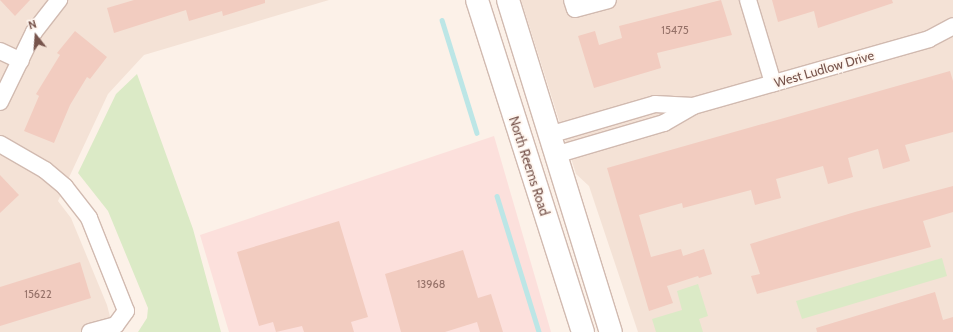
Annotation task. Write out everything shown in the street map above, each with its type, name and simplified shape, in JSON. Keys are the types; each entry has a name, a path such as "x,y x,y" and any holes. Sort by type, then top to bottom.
{"main road":[{"name":"North Reems Road","path":"477,0 583,332"},
{"path":"508,0 611,332"}],"street":[{"path":"0,102 34,32 60,0"},
{"path":"573,5 608,0"},
{"path":"748,0 773,83"},
{"name":"West Ludlow Drive","path":"552,145 664,123 693,106 929,39 953,26"},
{"path":"0,51 21,61"},
{"path":"0,144 45,170 65,187 89,218 126,312 116,324 90,332"}],"shaded area":[{"path":"0,0 329,0 144,55 108,94 58,201 71,218 107,305 114,332 0,332"},
{"path":"521,0 953,0 953,332 638,332 589,186 576,174"},
{"path":"494,136 551,332 229,332 200,235"}],"green space":[{"path":"137,74 193,229 221,332 138,332 147,318 148,308 108,211 78,173 116,94"},
{"path":"942,258 947,276 802,319 796,301"},
{"path":"698,284 708,316 699,319 703,332 656,332 652,319 682,310 677,291"}],"building":[{"path":"0,0 30,0 15,16"},
{"path":"134,0 265,0 265,3 223,16 222,11 189,21 186,10 114,33 107,8"},
{"path":"721,0 732,35 657,53 661,68 594,88 578,36 595,31 599,45 622,38 619,26"},
{"path":"772,0 892,0 893,3 818,28 814,11 778,22"},
{"path":"75,31 107,57 90,79 87,77 70,105 54,143 24,131 39,96 36,94 60,55 57,53"},
{"path":"950,71 953,81 953,132 905,145 910,161 883,169 878,149 848,158 853,177 828,184 823,166 776,179 781,198 755,205 751,190 683,208 682,203 639,215 651,257 681,249 683,256 704,249 712,274 699,278 698,276 667,286 673,303 649,311 607,168"},
{"path":"0,175 19,195 0,213"},
{"path":"953,186 953,212 923,221 931,247 757,294 751,276 760,274 750,244 855,212"},
{"path":"339,221 368,317 351,322 354,332 304,332 302,326 276,332 273,322 259,326 237,252"},
{"path":"463,250 478,298 491,294 503,332 480,332 477,322 445,332 401,332 385,274"},
{"path":"80,262 91,298 0,326 0,287"},
{"path":"935,292 943,320 953,317 953,332 817,332 816,328"}],"waterway":[{"path":"442,20 477,133"},
{"path":"497,196 539,332"}]}
